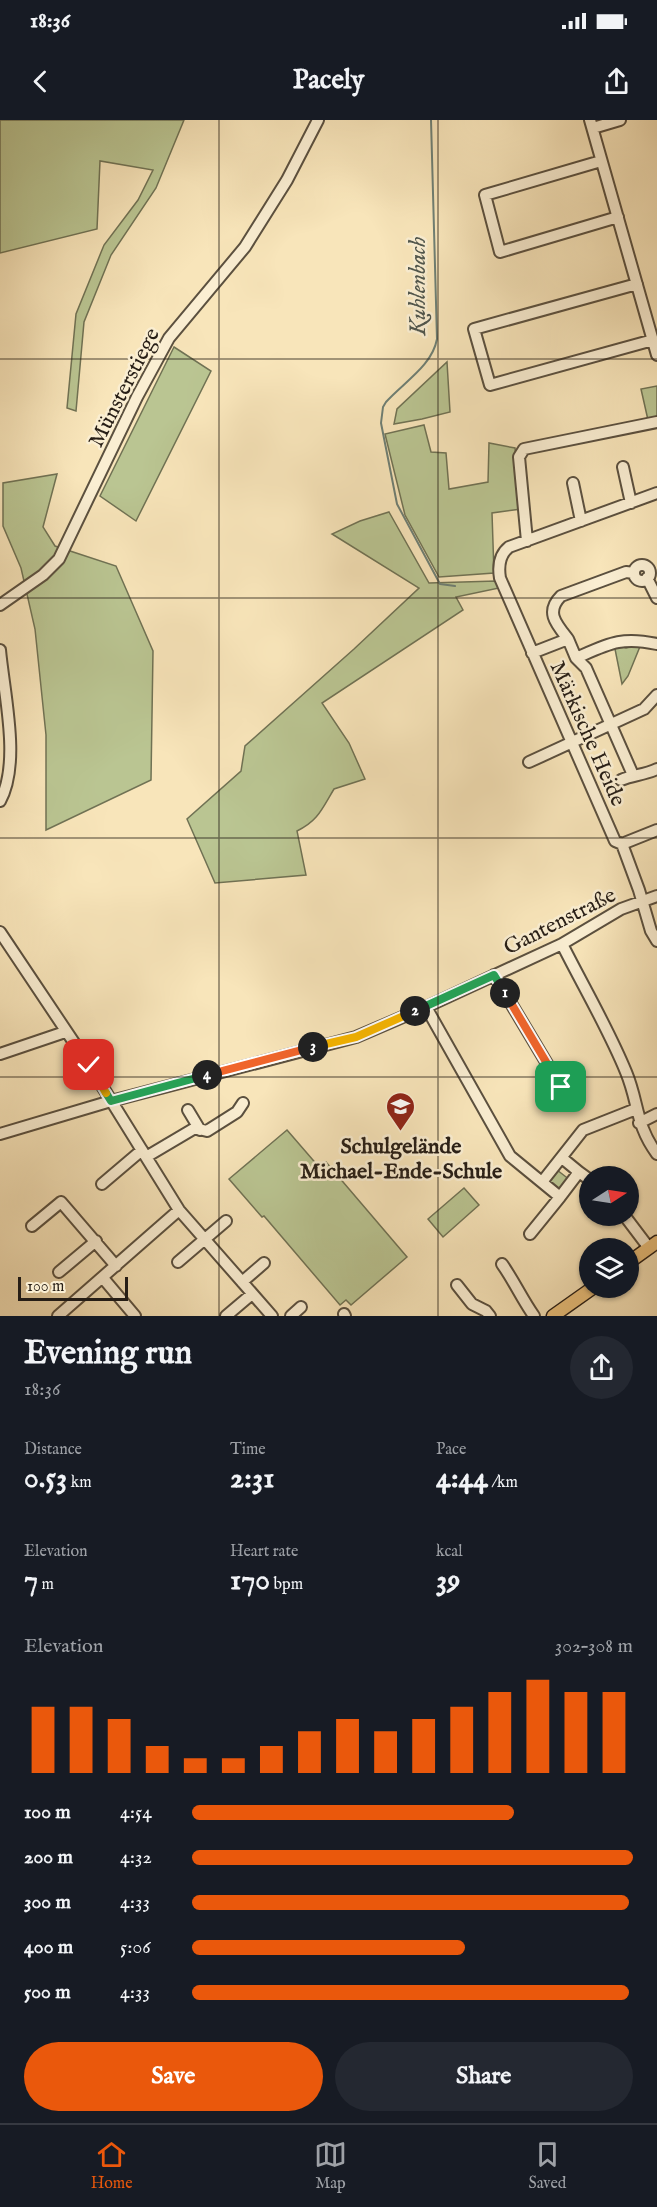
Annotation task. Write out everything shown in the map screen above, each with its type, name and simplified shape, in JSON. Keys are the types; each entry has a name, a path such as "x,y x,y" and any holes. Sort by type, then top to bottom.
{"main road":[{"path":"639,1255 653,1245"},
{"path":"553,1316 579,1298"}],"street":[{"name":"Münsterstiege","path":"0,605 43,575 59,560 137,397 169,338 245,247 287,180 318,120"},
{"path":"620,120 592,124 657,355"},
{"path":"601,161 485,195 500,252 618,217"},
{"path":"637,284 474,329 490,386 653,340"},
{"path":"657,422 524,449 519,457 527,541 657,493"},
{"path":"623,467 631,503"},
{"path":"573,483 581,521"},
{"name":"Märkische Heide","path":"527,541 503,552 499,568 500,578 615,841 622,844 657,942"},
{"path":"633,775 586,668 576,658 568,639 558,627 552,613 554,603 561,596 627,572 634,573 636,578 642,581 651,570"},
{"path":"651,570 657,598"},
{"path":"532,652 568,639"},
{"path":"576,658 616,641 641,640 657,644"},
{"path":"0,650 11,753 8,784 0,801"},
{"path":"529,762 644,709 656,699"},
{"path":"621,780 633,775 643,776 657,769"},
{"path":"622,844 657,830"},
{"name":"Gantenstraße","path":"0,1134 111,1101 356,1037 562,944 621,909 657,896"},
{"path":"0,932 111,1101 179,1210 272,1316"},
{"path":"562,944 626,1071 639,1123 657,1154"},
{"path":"494,975 561,1087"},
{"path":"426,1007 515,1162 560,1197"},
{"path":"0,1054 65,1032"},
{"path":"102,1184 144,1154 195,1128 207,1131 237,1112 243,1103"},
{"path":"542,1182 583,1130 636,1109"},
{"path":"188,1110 200,1130"},
{"path":"639,1123 657,1114"},
{"path":"530,1234 579,1172 562,1158"},
{"path":"32,1226 61,1202 116,1266"},
{"path":"58,1316 179,1210"},
{"path":"178,1262 226,1221"},
{"path":"635,1226 653,1245"},
{"path":"59,1272 96,1241"},
{"path":"242,1282 264,1263"},
{"path":"502,1264 516,1284 520,1297 534,1316"},
{"path":"103,1278 135,1316"},
{"path":"457,1285 472,1304 486,1311 490,1316"},
{"path":"226,1316 252,1294"},
{"path":"291,1316 301,1307"}],"green space":[{"path":"0,120 184,120 156,188 111,255 84,322 76,411 67,408 76,314 104,245 138,200 153,170 100,161 97,229 0,253"},
{"path":"174,347 211,371 136,521 100,496"},
{"path":"447,362 450,412 394,424 397,409"},
{"path":"657,386 657,418 648,420 641,389"},
{"path":"424,425 431,452 446,453 449,489 488,482 489,443 515,448 521,509 492,513 494,573 439,577 405,515 385,434"},
{"path":"57,474 43,527 55,546 116,566 153,651 151,780 46,830 46,735 35,629 21,568 3,526 3,483"},
{"path":"389,512 429,583 496,581 499,588 456,597 463,610 322,703 349,743 365,779 334,789 315,819 297,831 306,875 215,883 187,819 241,771 245,746 419,588 332,534 360,521"},
{"path":"614,644 626,648 641,644 628,676 622,684"},
{"path":"287,1130 319,1167 326,1162 407,1257 351,1305 346,1300 340,1305 264,1216 262,1217 229,1179"},
{"path":"557,1170 570,1180 559,1192 549,1181"},
{"path":"464,1188 479,1205 443,1237 428,1219"}],"waterway":[{"name":"Kuhlenbach","path":"431,120 437,339 434,349 423,366 386,402 381,423 397,504 440,584 455,586"}],"place":[{"name":"Schulgelände Michael-Ende-Schule","path":"401,1132"}],"route":[{"path":"89,1065 111,1101 356,1037 494,975 561,1087"}]}
